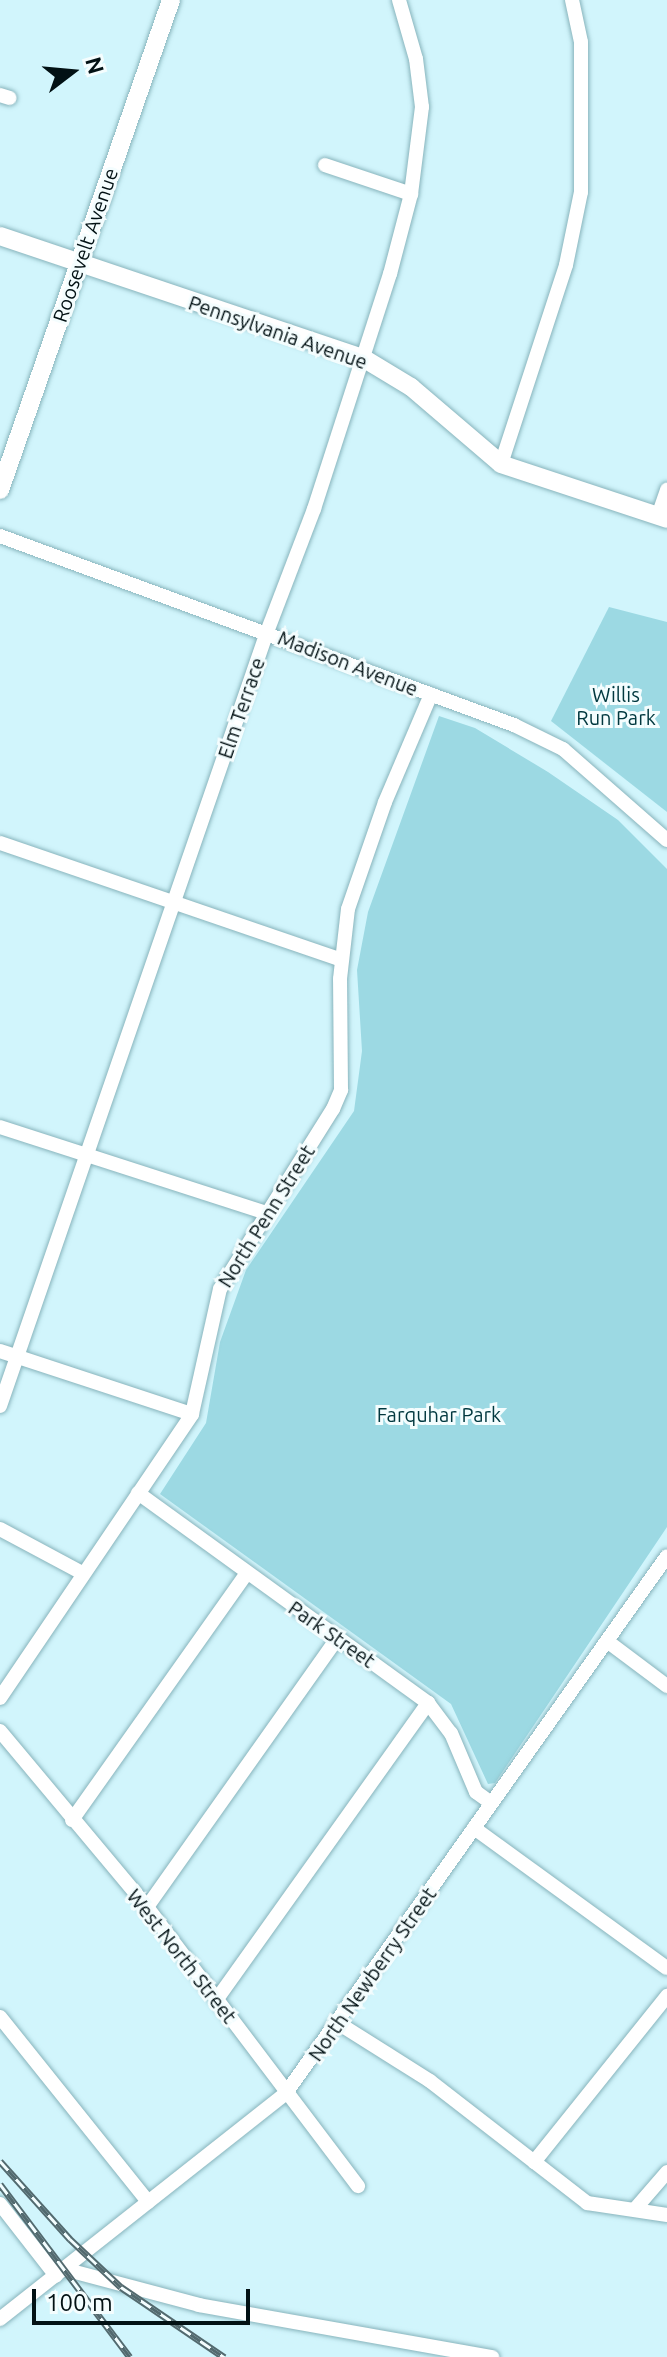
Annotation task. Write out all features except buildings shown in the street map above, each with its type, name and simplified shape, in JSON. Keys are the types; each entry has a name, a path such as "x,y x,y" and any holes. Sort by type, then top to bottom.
{"street":[{"name":"Roosevelt Avenue","path":"0,490 171,0"},
{"name":"Elm Terrace","path":"0,1406 363,358 411,194 422,107 416,59 399,0"},
{"path":"501,464 566,265 581,192 581,42 572,0"},
{"path":"325,165 411,194"},
{"name":"Pennsylvania Avenue","path":"0,236 79,260 363,358 411,387 501,464 663,517"},
{"path":"663,517 667,490"},
{"name":"Madison Avenue","path":"0,536 431,694 563,749 667,840"},
{"name":"North Penn Street","path":"0,1698 192,1414 220,1289 341,1090 342,960 348,909 385,802 431,694"},
{"path":"0,843 177,900 342,960"},
{"path":"0,1127 266,1213"},
{"path":"0,1351 192,1414"},
{"name":"Park Street","path":"138,1493 428,1703 451,1733 476,1792 491,1803"},
{"path":"0,1529 82,1573"},
{"name":"North Newberry Street","path":"0,2319 286,2093 667,1556"},
{"path":"72,1820 247,1573"},
{"path":"147,1907 338,1637"},
{"path":"607,1641 667,1686"},
{"path":"217,1999 428,1703"},
{"name":"West North Street","path":"0,1731 147,1907 358,2186"},
{"path":"474,1828 667,1968"},
{"path":"534,2162 667,1996"},
{"path":"0,2017 148,2202"},
{"path":"338,2023 430,2081 587,2203 667,2215"},
{"path":"635,2209 667,2172"},
{"path":"0,2204 60,2272 199,2305 492,2357"}],"green space":[{"name":"Willis Run Park","path":"609,607 667,622 667,812 551,721"},
{"name":"Farquhar Park","path":"439,716 475,728 548,772 618,820 667,869 667,1527 495,1783 488,1784 451,1704 160,1494 206,1423 220,1342 246,1270 354,1111 362,1051 357,970 368,912"}],"railway":[{"path":"0,2161 70,2239 121,2287 224,2357"},
{"path":"0,2184 130,2357"}]}
